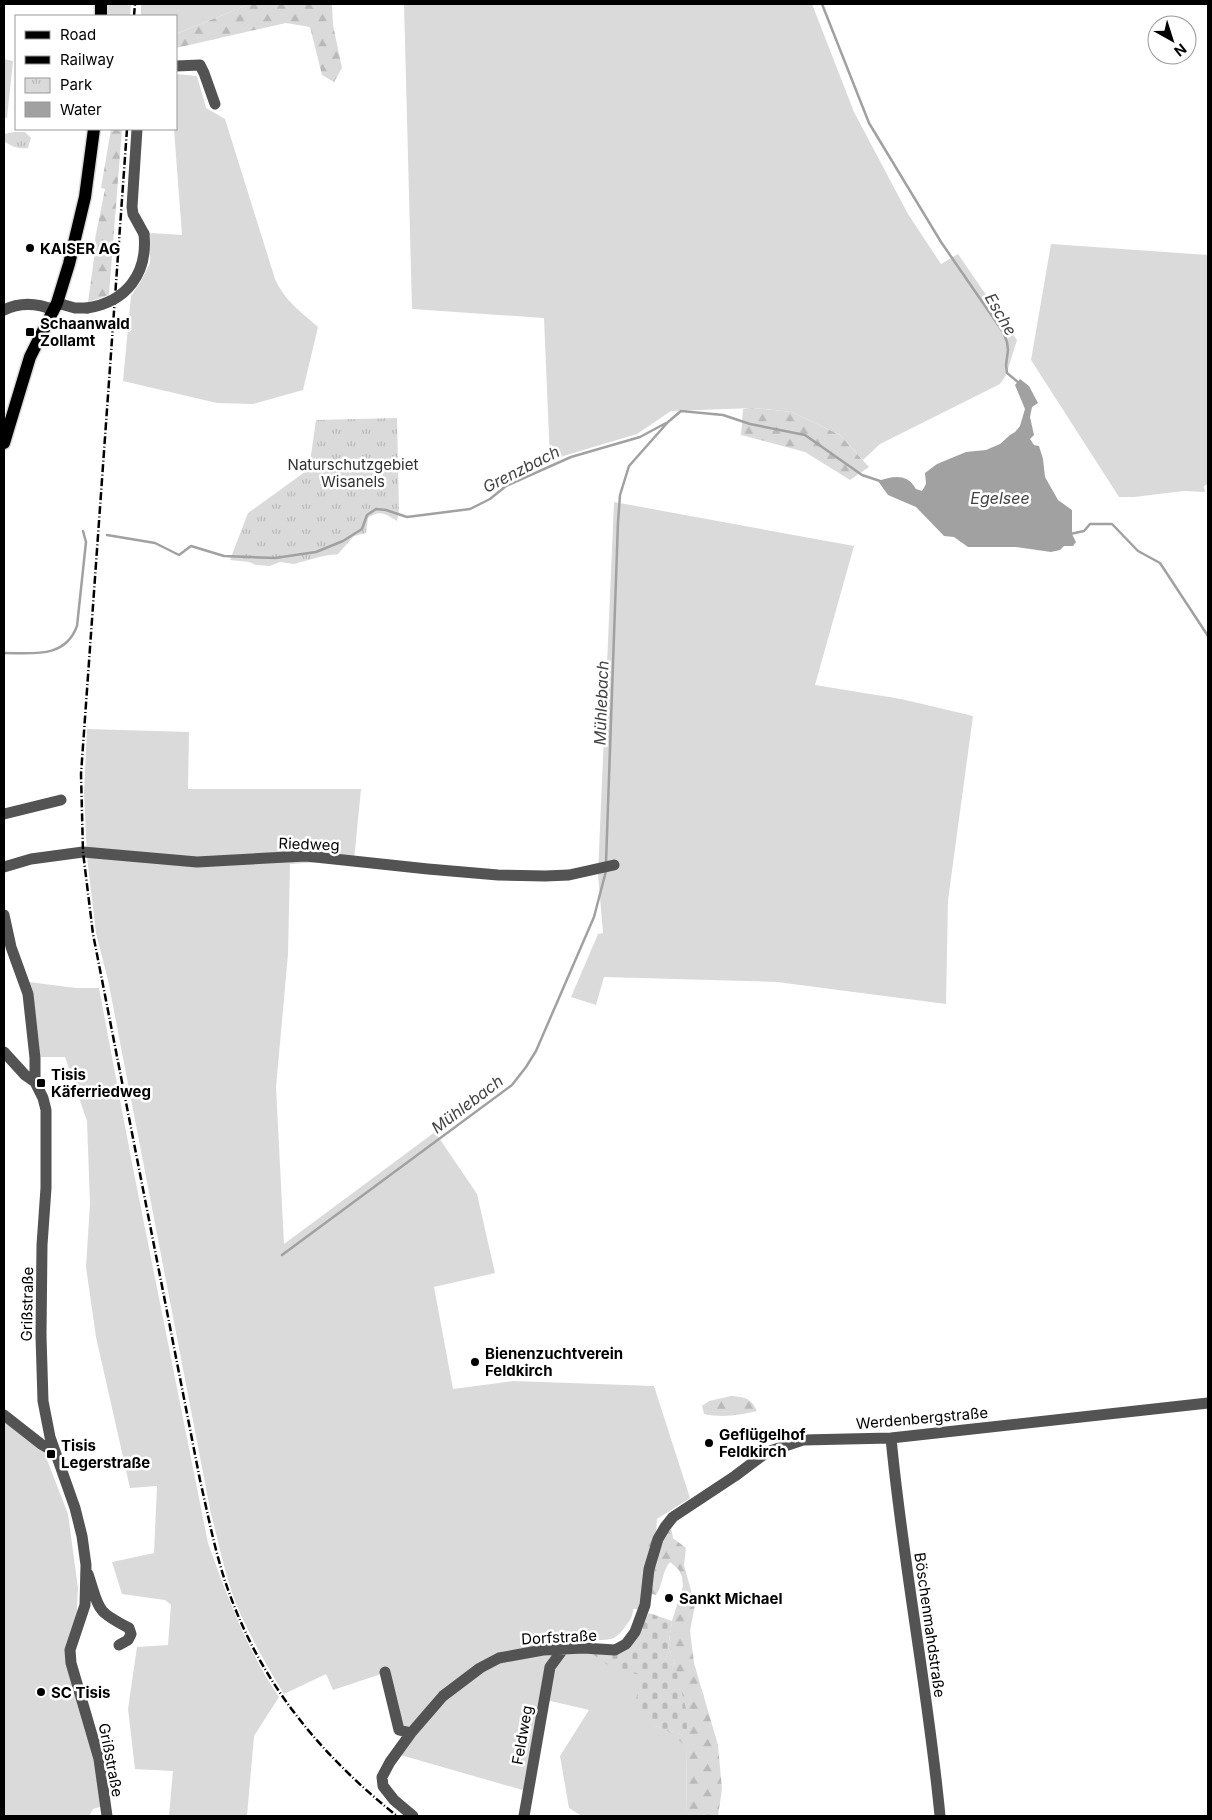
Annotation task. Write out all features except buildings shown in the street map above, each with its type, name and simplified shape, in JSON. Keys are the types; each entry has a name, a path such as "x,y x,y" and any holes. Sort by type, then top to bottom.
{"main road":[{"path":"4,443 30,357 55,307 76,237 86,190 94,130"}],"street":[{"path":"178,66 200,65 215,104"},
{"path":"4,310 18,305 29,304 87,308 108,302 119,296 134,281 144,260 146,248 144,234 133,214 132,207 137,130"},
{"path":"4,814 61,800"},
{"name":"Riedweg","path":"4,867 31,858 83,852 197,862 306,856 428,869 546,876 569,875 608,867"},
{"path":"4,915 11,947 28,994 36,1058 35,1082"},
{"name":"Grißstraße","path":"4,1052 25,1075 35,1082 43,1098 46,1110 46,1188 42,1244 41,1363 43,1401 54,1452 80,1527 86,1565 98,1607 108,1617 129,1628 131,1634 128,1640 119,1645"},
{"name":"Werdenbergstraße","path":"665,1527 673,1517 736,1476 766,1452 803,1440 891,1438 1208,1403"},
{"path":"4,1416 54,1452"},
{"name":"Böschenmahdstraße","path":"891,1438 897,1497 934,1755 940,1816"},
{"name":"Dorfstraße","path":"412,1816 394,1800 383,1786 382,1777 390,1762 411,1733 443,1696 488,1662 508,1656 564,1648 614,1650 626,1644 635,1632 645,1604 648,1594 649,1569 658,1539 665,1527"},
{"name":"Grißstraße","path":"86,1565 85,1605 70,1650 71,1663 99,1759 107,1816"},
{"name":"Feldweg","path":"524,1816 550,1667 553,1660 564,1648"},
{"path":"543,1650 553,1660"},
{"path":"385,1672 400,1730 411,1733"}],"green space":[{"path":"106,4 131,4 130,15 106,15"},
{"path":"141,4 250,4 178,33 178,15 141,15"},
{"path":"250,4 332,4 333,25 342,68 334,82 322,75 310,27 286,23 178,48 178,33"},
{"path":"404,4 812,4 854,112 908,214 941,264 958,254 1017,340 1006,375 1000,384 880,444 863,460 840,435 792,412 754,408 671,411 637,434 550,460 544,318 412,309"},
{"path":"4,59 13,61 7,118 4,118"},
{"path":"178,74 197,76 206,108 225,119 275,279 288,300 318,327 303,390 253,404 217,403 123,381 131,296 150,263 150,235 151,233 182,235 174,130 178,130"},
{"path":"111,130 122,130 109,295 88,302 96,244 95,239 105,189 101,188"},
{"path":"25,132 31,138 28,148 15,147 4,141 5,134"},
{"path":"1051,244 1208,255 1208,484 1204,486 1205,492 1184,491 1119,497 1031,360"},
{"path":"754,408 792,412 840,435 869,467 850,480 805,452 741,435 743,409"},
{"name":"Naturschutzgebiet Wisanels","path":"397,418 399,510 397,521 379,513 372,515 368,518 366,533 354,536 338,554 294,564 280,562 270,566 230,560 248,513 309,469 316,420"},
{"path":"614,502 854,546 815,685 901,699 973,716 948,900 946,1004 777,982 604,977 596,1005 571,997 598,934 603,933 598,874"},
{"path":"87,729 189,732 188,789 361,789 354,860 290,864 288,954 276,1087 284,1244 435,1132 477,1194 495,1273 434,1287 453,1389 513,1381 654,1386 690,1498 657,1519 656,1533 639,1609 633,1609 630,1620 620,1634 609,1639 592,1640 591,1646 644,1676 655,1726 665,1729 687,1746 686,1816 582,1816 569,1808 560,1756 589,1710 542,1699 526,1791 397,1754 410,1734 400,1729 384,1673 333,1690 326,1674 284,1694 272,1675 235,1601 211,1514 108,980 96,933 87,857 84,793"},
{"path":"29,982 76,988 99,988 208,1543 230,1603 247,1642 279,1697 254,1736 247,1816 169,1816 173,1771 135,1769 128,1709 137,1647 168,1645 171,1605 165,1600 122,1594 112,1562 154,1553 157,1486 130,1488 96,1337 86,1267 90,1204 87,1121 65,1057 37,1057"},
{"path":"731,1396 747,1399 757,1411 731,1416 704,1414 702,1406 709,1401"},
{"path":"4,1421 44,1452 68,1514 78,1588 76,1627 70,1650 104,1806 93,1809 89,1816 4,1816"},
{"path":"671,1527 673,1538 686,1548 684,1565 695,1605 690,1631 694,1663 718,1745 722,1789 718,1816 686,1816 687,1747 665,1729 683,1735 674,1661 668,1648 672,1621 683,1586 679,1570 670,1562 656,1595 648,1593 644,1538"},
{"path":"649,1613 672,1621 668,1648 674,1661 686,1709 687,1729 683,1735 655,1726 635,1702 643,1676 611,1667 585,1649 615,1651 636,1632"}],"water":[{"name":"Egelsee","path":"1020,379 1029,386 1038,403 1032,407 1030,417 1034,435 1030,439 1034,445 1039,446 1045,477 1058,500 1072,510 1072,534 1076,542 1073,546 1064,546 1060,550 1051,552 1016,547 968,547 954,537 944,536 916,507 888,495 878,481 894,477 904,478 916,489 922,491 926,484 925,473 937,464 966,452 986,450 1000,444 1020,426 1025,409 1015,385"}],"waterway":[{"name":"Esche","path":"822,4 869,123 941,242 1003,332 1008,350 1007,373 1019,383"},
{"name":"Mühlebach","path":"606,863 618,522 620,495 629,466 668,422 681,411 723,415 750,424 805,435 862,475 880,481"},
{"name":"Grenzbach","path":"107,535 155,543 179,555 191,546 224,556 275,558 316,552 343,541 362,529 367,515 376,509 386,510 407,517 470,509 490,499 506,486 571,457 640,437 666,423"},
{"name":"Esche","path":"1070,534 1084,531 1090,524 1112,524 1138,551 1160,563 1208,636"},
{"path":"4,653 46,652 56,649 72,637 77,626 86,542 83,531"},
{"name":"Mühlebach","path":"282,1255 512,1085 536,1051 594,917 606,871"}],"railway":[{"path":"134,15 135,4"},
{"path":"127,130 81,774 83,852 93,934 200,1480 225,1581 259,1659 298,1717 344,1769 397,1816"}],"place":[{"name":"KAISER AG","path":"30,248"},
{"name":"Schaanwald Zollamt","path":"30,332"},
{"name":"Tisis Käferriedweg","path":"41,1083"},
{"name":"Bienenzuchtverein Feldkirch","path":"475,1362"},
{"name":"Geflügelhof Feldkirch","path":"709,1443"},
{"name":"Tisis Legerstraße","path":"51,1454"},
{"name":"Sankt Michael","path":"669,1598"},
{"name":"SC Tisis","path":"41,1692"}]}
